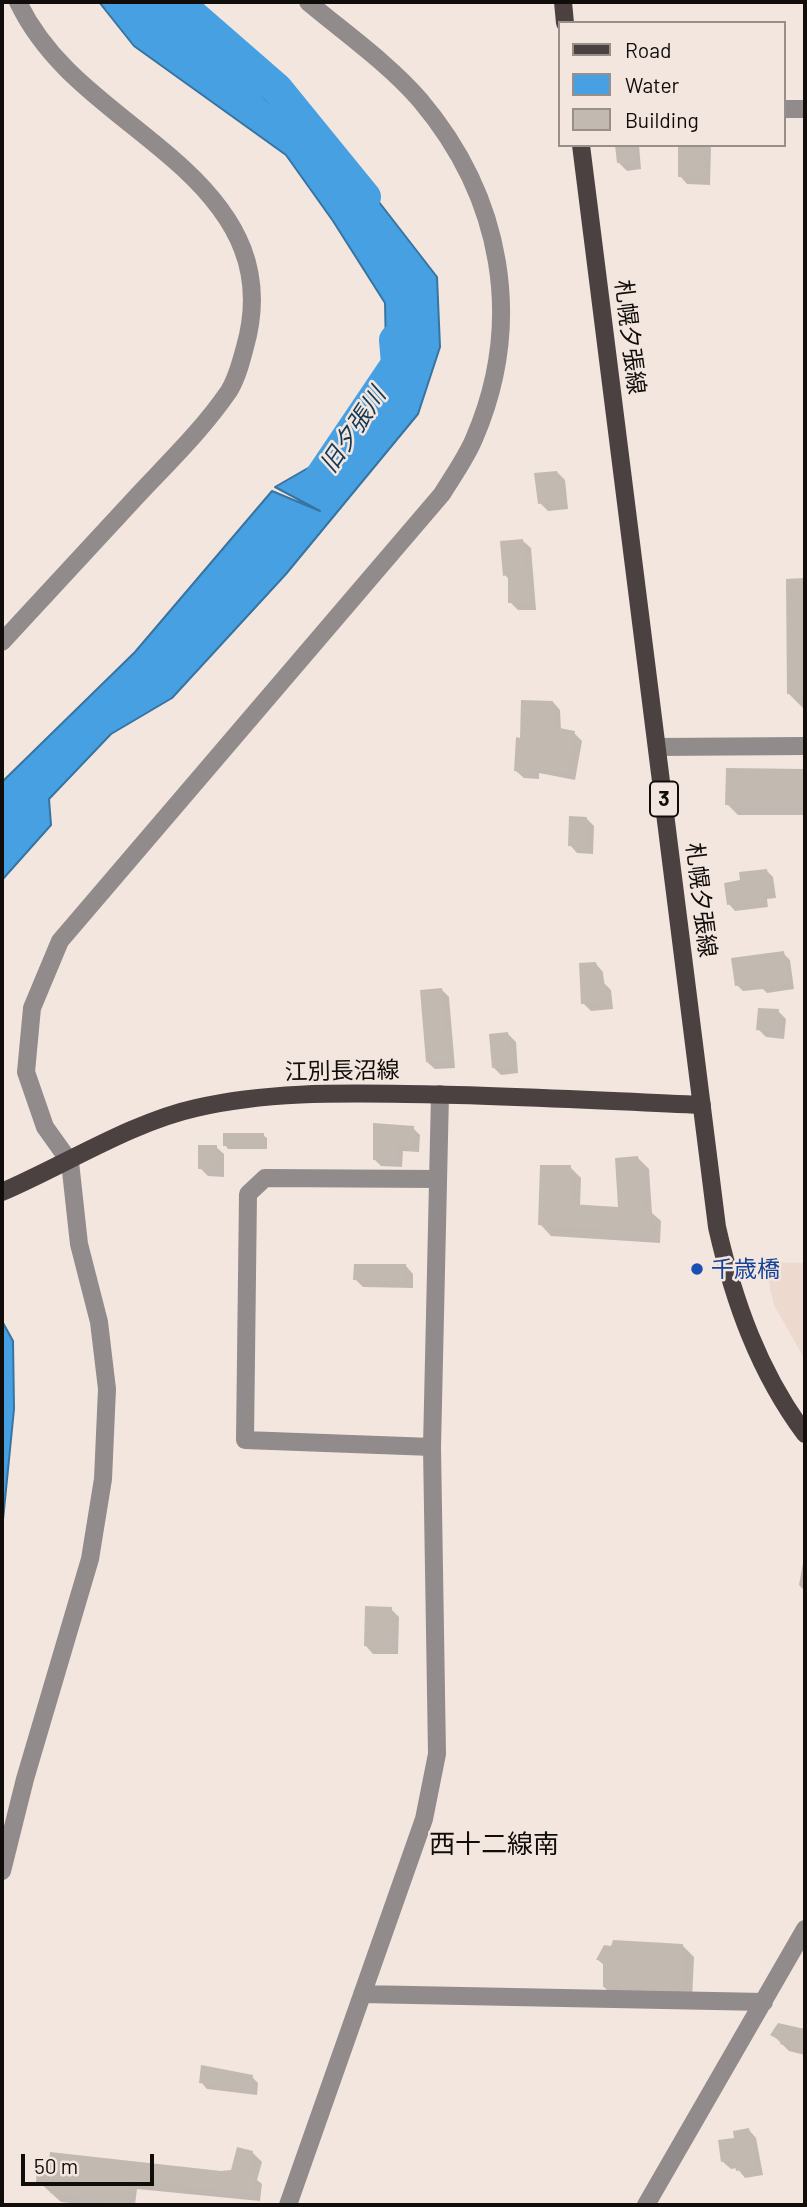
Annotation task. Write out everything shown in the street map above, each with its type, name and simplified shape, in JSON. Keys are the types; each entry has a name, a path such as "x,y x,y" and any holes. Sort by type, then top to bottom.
{"main road":[{"path":"563,2 565,21"},
{"name":"札幌夕張線","path":"581,147 718,1227 727,1270 764,1369 805,1434"},
{"name":"江別長沼線","path":"2,1192 139,1128 194,1108 308,1093 440,1094 702,1105"}],"street":[{"path":"2,642 188,441 229,391 237,374 249,331 253,296 245,247 224,210 184,169 65,70 18,2"},
{"path":"2,1871 25,1779 90,1559 103,1479 105,1376 99,1322 79,1244 70,1162 45,1127 26,1072 32,1008 60,941 442,494 474,440 494,380 503,317 495,247 480,194 454,146 419,99 308,2"},
{"path":"786,109 805,109"},
{"path":"657,747 805,746"},
{"path":"288,2205 424,1819 437,1754 432,1447 440,1094"},
{"path":"432,1447 245,1440 248,1194 265,1178 438,1179"},
{"path":"646,2205 805,1929"},
{"path":"362,1994 764,2001"}],"shaded area":[{"path":"764,1262 805,1263 805,1360 774,1305"}],"water":[{"path":"99,2 184,2 219,51 275,109 372,193 437,277 440,347 418,414 286,574 172,698 111,734 49,799 51,825 2,880 2,782 135,652 272,491 320,511 275,487 362,437 387,397 385,303 333,221 286,155 134,46"},
{"path":"2,1321 13,1341 14,1409 2,1530"}],"building":[{"path":"615,147 632,147 634,162 617,163"},
{"path":"678,147 703,147 703,177 678,177"},
{"path":"557,471 561,501 538,504 534,473"},
{"path":"523,539 530,603 508,603 508,575 503,576 500,541"},
{"path":"805,578 805,694 787,694 786,579"},
{"path":"521,700 553,701 554,727 575,731 567,773 532,767 531,772 514,771 516,737 520,738"},
{"path":"726,768 805,769 805,806 725,805"},
{"path":"569,816 587,817 586,847 568,846"},
{"path":"767,869 770,892 762,893 763,901 727,905 724,883 740,880 739,872"},
{"path":"784,951 789,983 759,987 759,982 735,986 731,958"},
{"path":"596,962 598,981 604,980 606,1002 581,1004 579,963"},
{"path":"442,988 448,1060 426,1062 420,990"},
{"path":"758,1008 779,1009 777,1032 756,1030"},
{"path":"508,1032 511,1066 492,1068 489,1034"},
{"path":"373,1123 414,1126 413,1146 396,1145 396,1160 373,1160"},
{"path":"223,1133 264,1133 264,1146 223,1146"},
{"path":"198,1145 217,1145 217,1169 198,1169"},
{"path":"638,1156 642,1208 651,1209 650,1232 538,1225 540,1165 571,1165 570,1204 618,1207 615,1158"},
{"path":"354,1264 406,1264 406,1281 353,1280"},
{"path":"365,1606 392,1607 391,1647 364,1646"},
{"path":"613,1940 683,1944 681,1989 603,1987 603,1960 596,1960 604,1945 611,1946"},
{"path":"778,2023 805,2029 805,2050 780,2044 781,2041 770,2035"},
{"path":"201,2065 253,2075 251,2089 199,2083"},
{"path":"749,2128 756,2168 736,2171 734,2160 721,2162 718,2140 734,2138 733,2131"},
{"path":"237,2147 253,2151 248,2173 253,2173 251,2193 128,2180 126,2202 50,2193 51,2183 36,2182 37,2168 48,2169 50,2152 221,2171 231,2170"}],"waterway":[{"name":"旧夕張川","path":"177,2 277,89 365,197"},
{"name":"旧夕張川","path":"316,484 397,364 395,340"}],"place":[{"name":"千歳橋","path":"697,1269"}],"district":[{"name":"西十二線南","path":"494,1844"}]}
